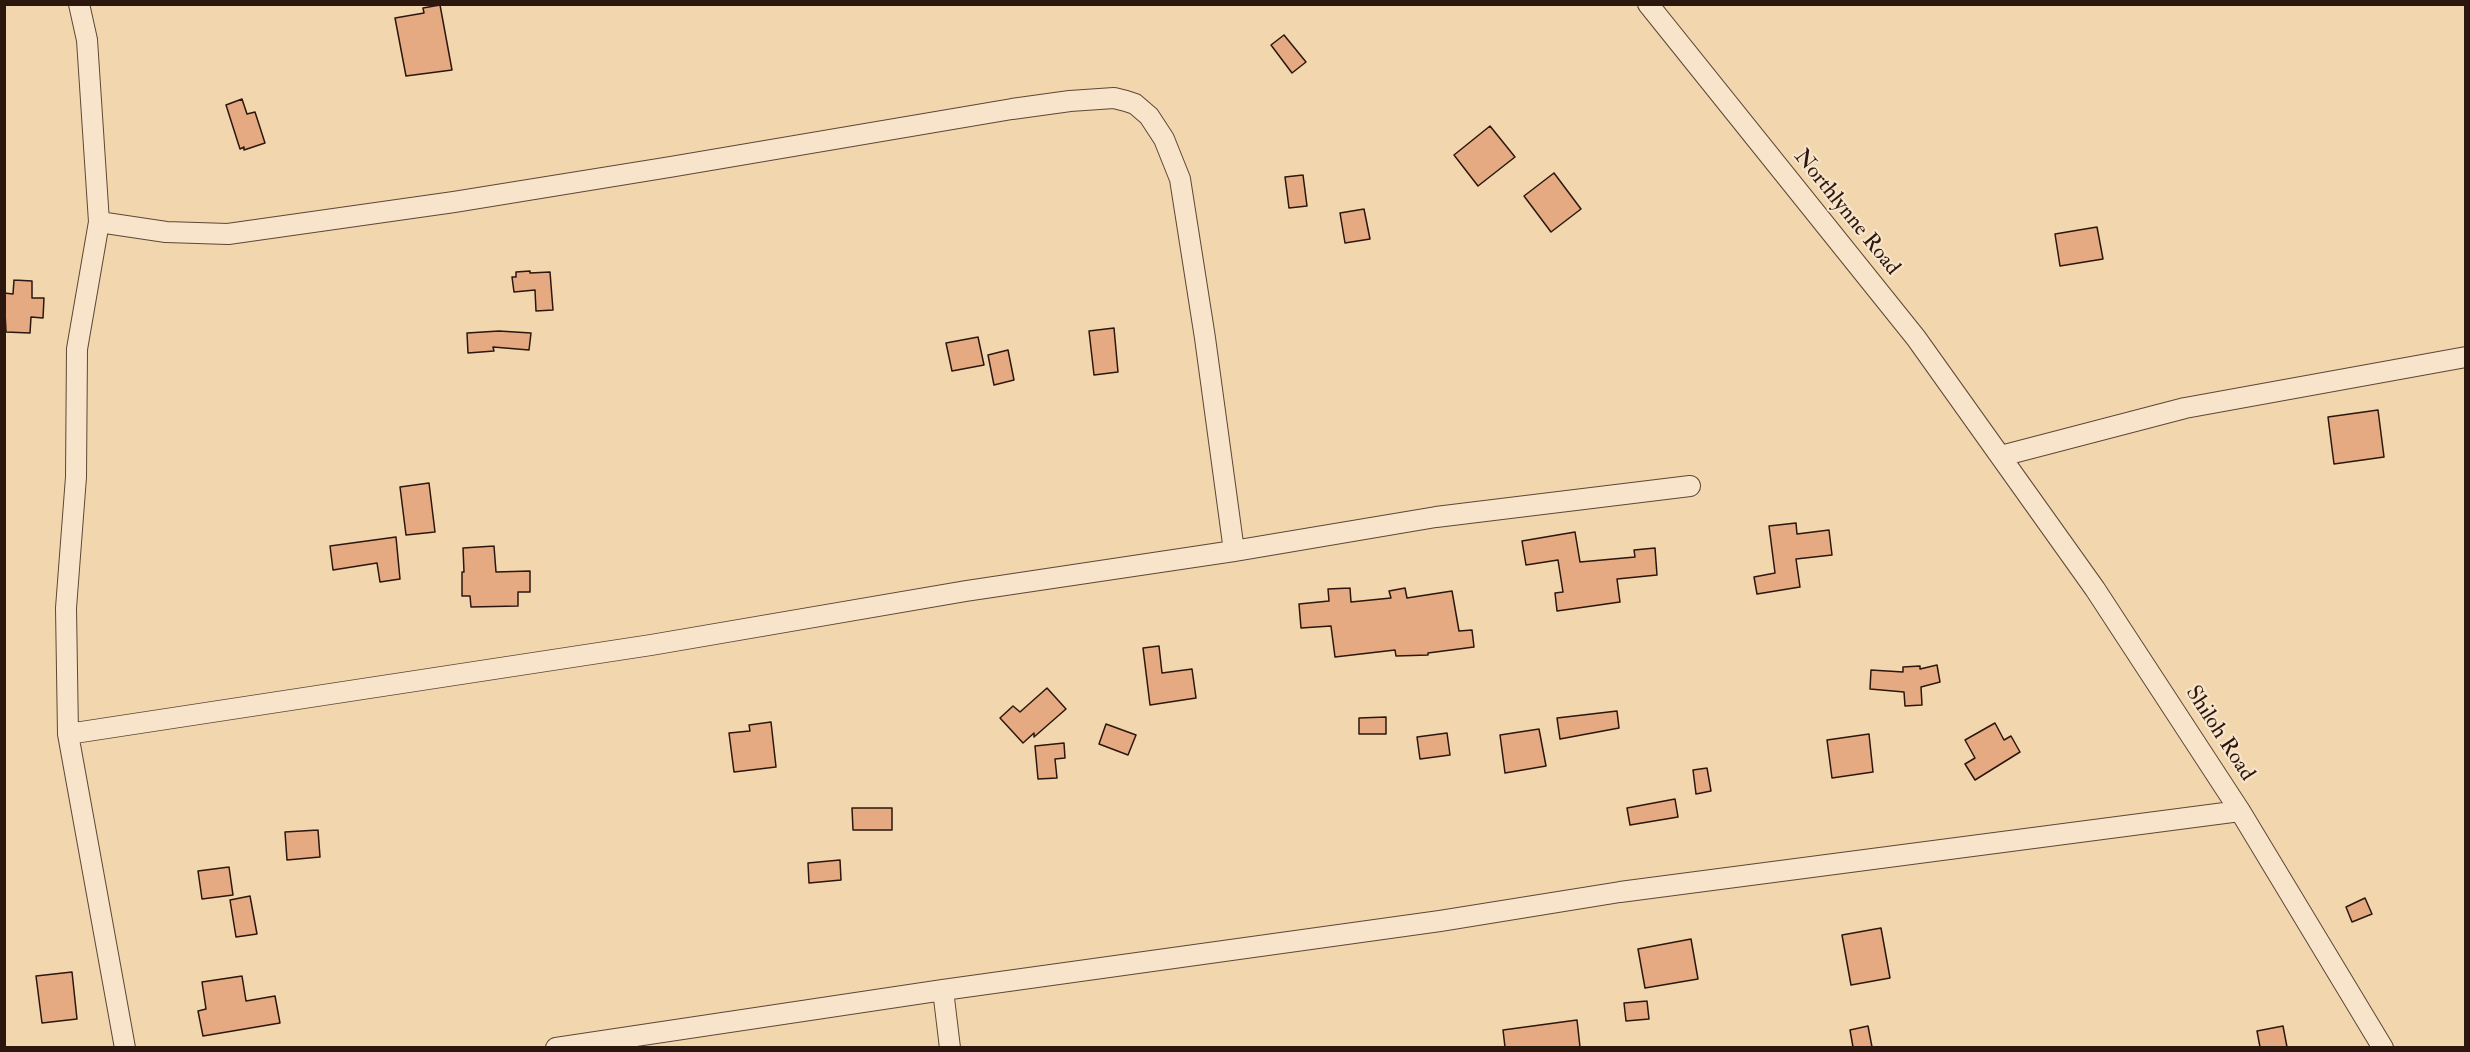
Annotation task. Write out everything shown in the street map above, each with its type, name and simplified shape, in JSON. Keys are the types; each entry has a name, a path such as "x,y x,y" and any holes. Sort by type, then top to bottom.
{"street":[{"path":"79,4 87,40 99,222 77,349 76,477 66,608 68,734 125,1047"},
{"name":"Northlynne Road","path":"1647,4 1916,338 2001,456"},
{"path":"99,222 166,232 228,234 590,180 1012,109 1070,101 1114,98 1126,101 1135,104 1149,116 1164,138 1180,179 1202,316 1234,551"},
{"path":"2001,456 2185,408 2466,357"},
{"name":"Shiloh Road","path":"2001,456 2095,589 2240,810 2383,1047"},
{"path":"68,734 651,645 945,595 1234,551 1436,517 1690,486"},
{"path":"556,1047 943,990 1197,956 1620,892 2240,810"},
{"path":"943,990 950,1047"}],"building":[{"path":"440,5 452,70 406,76 395,18 424,13 423,8"},
{"path":"1284,35 1306,62 1292,73 1271,45"},
{"path":"242,99 247,114 255,112 265,143 244,150 244,147 240,149 226,105"},
{"path":"1490,126 1515,157 1478,186 1454,155"},
{"path":"1554,173 1581,209 1551,232 1524,196"},
{"path":"1303,175 1307,206 1289,208 1285,177"},
{"path":"1364,209 1370,239 1345,243 1340,213"},
{"path":"2097,227 2103,259 2060,266 2055,234"},
{"path":"530,271 530,273 550,272 553,310 536,311 535,290 514,292 512,277 516,277 516,272"},
{"path":"14,280 32,281 32,298 44,298 43,318 31,317 30,333 6,332 4,293 13,294"},
{"path":"1114,328 1118,372 1094,375 1089,331"},
{"path":"499,331 531,333 529,350 493,347 494,351 468,353 467,333"},
{"path":"978,337 984,365 952,371 946,343"},
{"path":"1008,350 1014,380 994,385 988,355"},
{"path":"2378,410 2384,457 2334,464 2328,417"},
{"path":"429,483 435,532 406,535 400,487"},
{"path":"1796,523 1797,534 1829,530 1832,555 1796,559 1800,587 1757,594 1754,577 1775,573 1769,526"},
{"path":"1575,532 1580,562 1635,557 1634,550 1655,548 1657,575 1617,579 1620,602 1557,611 1555,593 1563,592 1558,560 1526,565 1522,541"},
{"path":"396,537 400,579 380,582 377,563 333,570 330,546"},
{"path":"494,546 496,572 530,571 530,592 518,592 518,606 471,607 470,596 462,596 463,548"},
{"path":"1350,588 1351,602 1391,598 1389,591 1405,588 1407,598 1452,591 1459,631 1472,630 1474,647 1428,653 1428,655 1396,656 1395,650 1335,657 1331,626 1301,628 1299,604 1329,601 1328,589"},
{"path":"1159,646 1162,673 1192,669 1196,698 1150,705 1143,648"},
{"path":"1937,665 1940,682 1921,687 1922,705 1905,706 1904,692 1870,689 1871,670 1903,672 1903,667 1920,666 1920,669"},
{"path":"1047,688 1066,709 1034,737 1034,733 1023,743 1000,718 1013,706 1020,712"},
{"path":"1617,711 1619,728 1560,739 1557,718"},
{"path":"1386,717 1386,734 1359,734 1359,718"},
{"path":"771,722 776,767 734,772 729,733 750,731 749,725"},
{"path":"1995,723 2004,740 2011,736 2020,752 1975,780 1965,764 1975,758 1965,740"},
{"path":"1106,724 1136,735 1128,755 1099,744"},
{"path":"1539,729 1546,766 1505,773 1500,735"},
{"path":"1447,733 1450,755 1420,759 1417,737"},
{"path":"1869,734 1873,772 1832,778 1827,740"},
{"path":"1064,743 1065,758 1055,759 1057,778 1038,779 1035,746"},
{"path":"1707,768 1711,791 1696,794 1693,770"},
{"path":"1675,799 1678,817 1630,825 1627,808"},
{"path":"852,808 892,808 892,830 853,830"},
{"path":"318,830 320,857 287,860 285,832"},
{"path":"840,860 841,880 809,883 808,863"},
{"path":"229,867 233,895 202,899 198,871"},
{"path":"250,896 257,934 236,937 230,900"},
{"path":"2365,898 2372,914 2352,922 2346,907"},
{"path":"1881,928 1890,978 1851,985 1842,935"},
{"path":"1691,939 1698,979 1645,988 1638,949"},
{"path":"72,972 77,1019 42,1023 36,976"},
{"path":"242,976 246,1001 275,996 280,1023 203,1036 198,1011 206,1009 202,982"},
{"path":"1647,1001 1649,1019 1626,1021 1624,1003"},
{"path":"1577,1020 1580,1047 1505,1047 1503,1030"},
{"path":"1868,1026 1872,1047 1853,1047 1850,1030"},
{"path":"2283,1026 2287,1047 2260,1047 2257,1031"}]}
